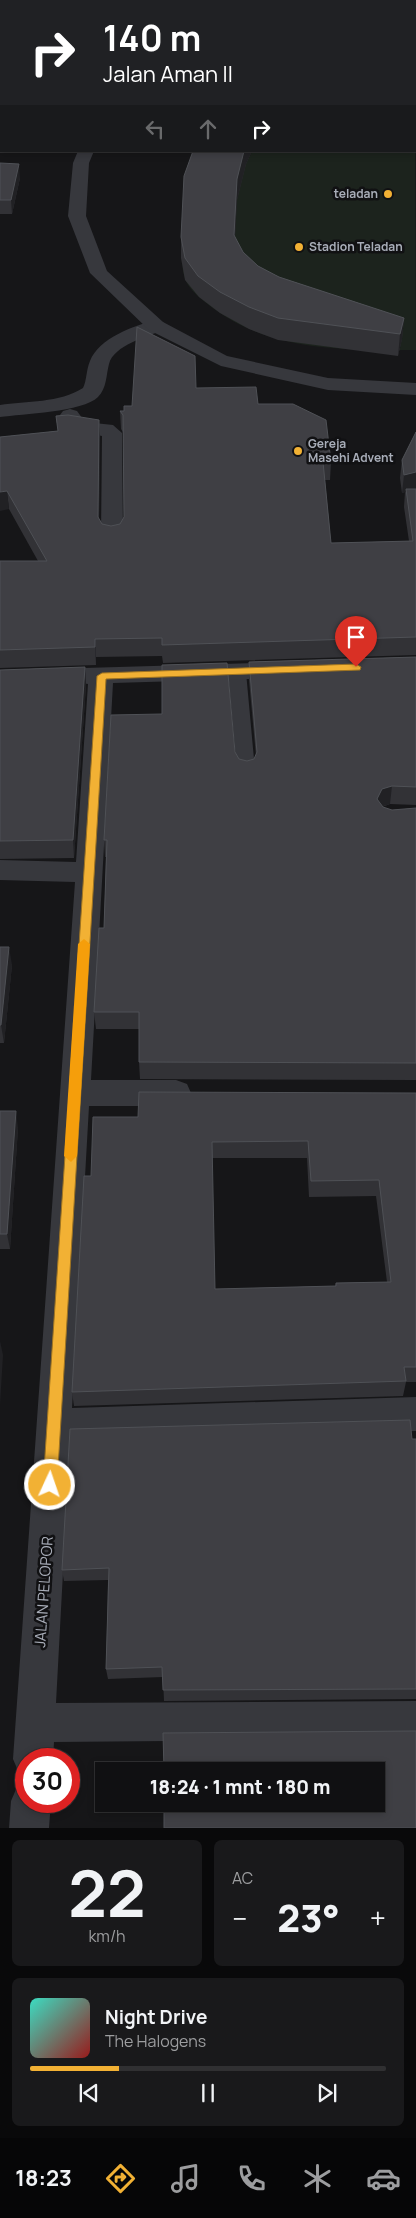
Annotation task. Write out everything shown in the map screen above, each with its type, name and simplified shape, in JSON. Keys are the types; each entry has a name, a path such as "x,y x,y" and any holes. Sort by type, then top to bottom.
{"street":[{"path":"86,152 81,163 78,216 99,273 156,326 221,360 328,384 416,389"},
{"path":"0,411 65,402 84,397 93,390 101,359 106,351 156,326"},
{"path":"65,402 75,427 103,429 112,433 112,535"},
{"path":"65,677 306,669"},
{"name":"JALAN PELOPOR","path":"34,1741 102,676"},
{"path":"0,870 89,872"},
{"path":"75,1093 202,1094"},
{"path":"54,1425 416,1414"},
{"path":"34,1741 416,1720"},
{"path":"29,1828 30,1813"}],"lane":[{"path":"237,672 246,770"}],"shaded area":[{"name":"Stadion Teladan","path":"201,152 415,152 416,350 363,350 311,346 261,334 237,323 214,309 187,284 183,268 183,253 187,216"}],"building":[{"path":"193,152 244,152 237,179 234,235 243,252 258,266 279,277 404,318 400,334 278,318 249,307 220,292 198,276 185,258 181,237 184,176"},
{"path":"0,163 19,164 11,200 0,200"},
{"path":"137,327 195,356 196,388 256,387 258,404 293,404 326,420 331,462 323,462 331,543 413,541 406,489 416,489 416,637 162,645 162,638 95,639 95,647 0,650 0,561 47,561 7,491 0,492 0,437 58,431 56,416 68,415 99,420 98,517 102,524 111,526 120,524 124,517 123,415 120,411 124,411 124,406 132,406"},
{"path":"416,432 416,472 404,475 402,460"},
{"path":"416,657 416,787 392,786 382,789 377,799 383,807 392,810 416,808 416,1063 139,1062 139,1012 94,1012 99,928 104,928 107,840 104,840 111,715 162,714 162,665 227,663 235,752 239,759 247,761 254,759 257,752 249,662"},
{"path":"85,667 73,840 0,841 0,670"},
{"path":"0,947 9,947 1,1025 0,1025"},
{"path":"139,1092 416,1093 416,1367 404,1367 406,1381 72,1392 84,1176 91,1176 93,1117 138,1117","holes":["308,1141 311,1181 379,1180 391,1282 336,1283 336,1286 215,1289 212,1142"]},
{"path":"0,1111 16,1111 7,1234 0,1234"},
{"path":"410,1420 412,1439 416,1439 416,1689 163,1690 162,1667 106,1669 109,1568 62,1570 70,1429"},
{"path":"416,1731 416,1828 164,1828 164,1812 385,1812 385,1762 164,1762 163,1733"}],"slow traffic":[{"path":"71,1156 84,944"}],"place":[{"name":"teladan","path":"388,194"},
{"name":"Stadion Teladan","path":"299,247"},
{"name":"Gereja Masehi Advent","path":"298,451"}],"route":[{"path":"50,1485 102,676 356,667"}]}
